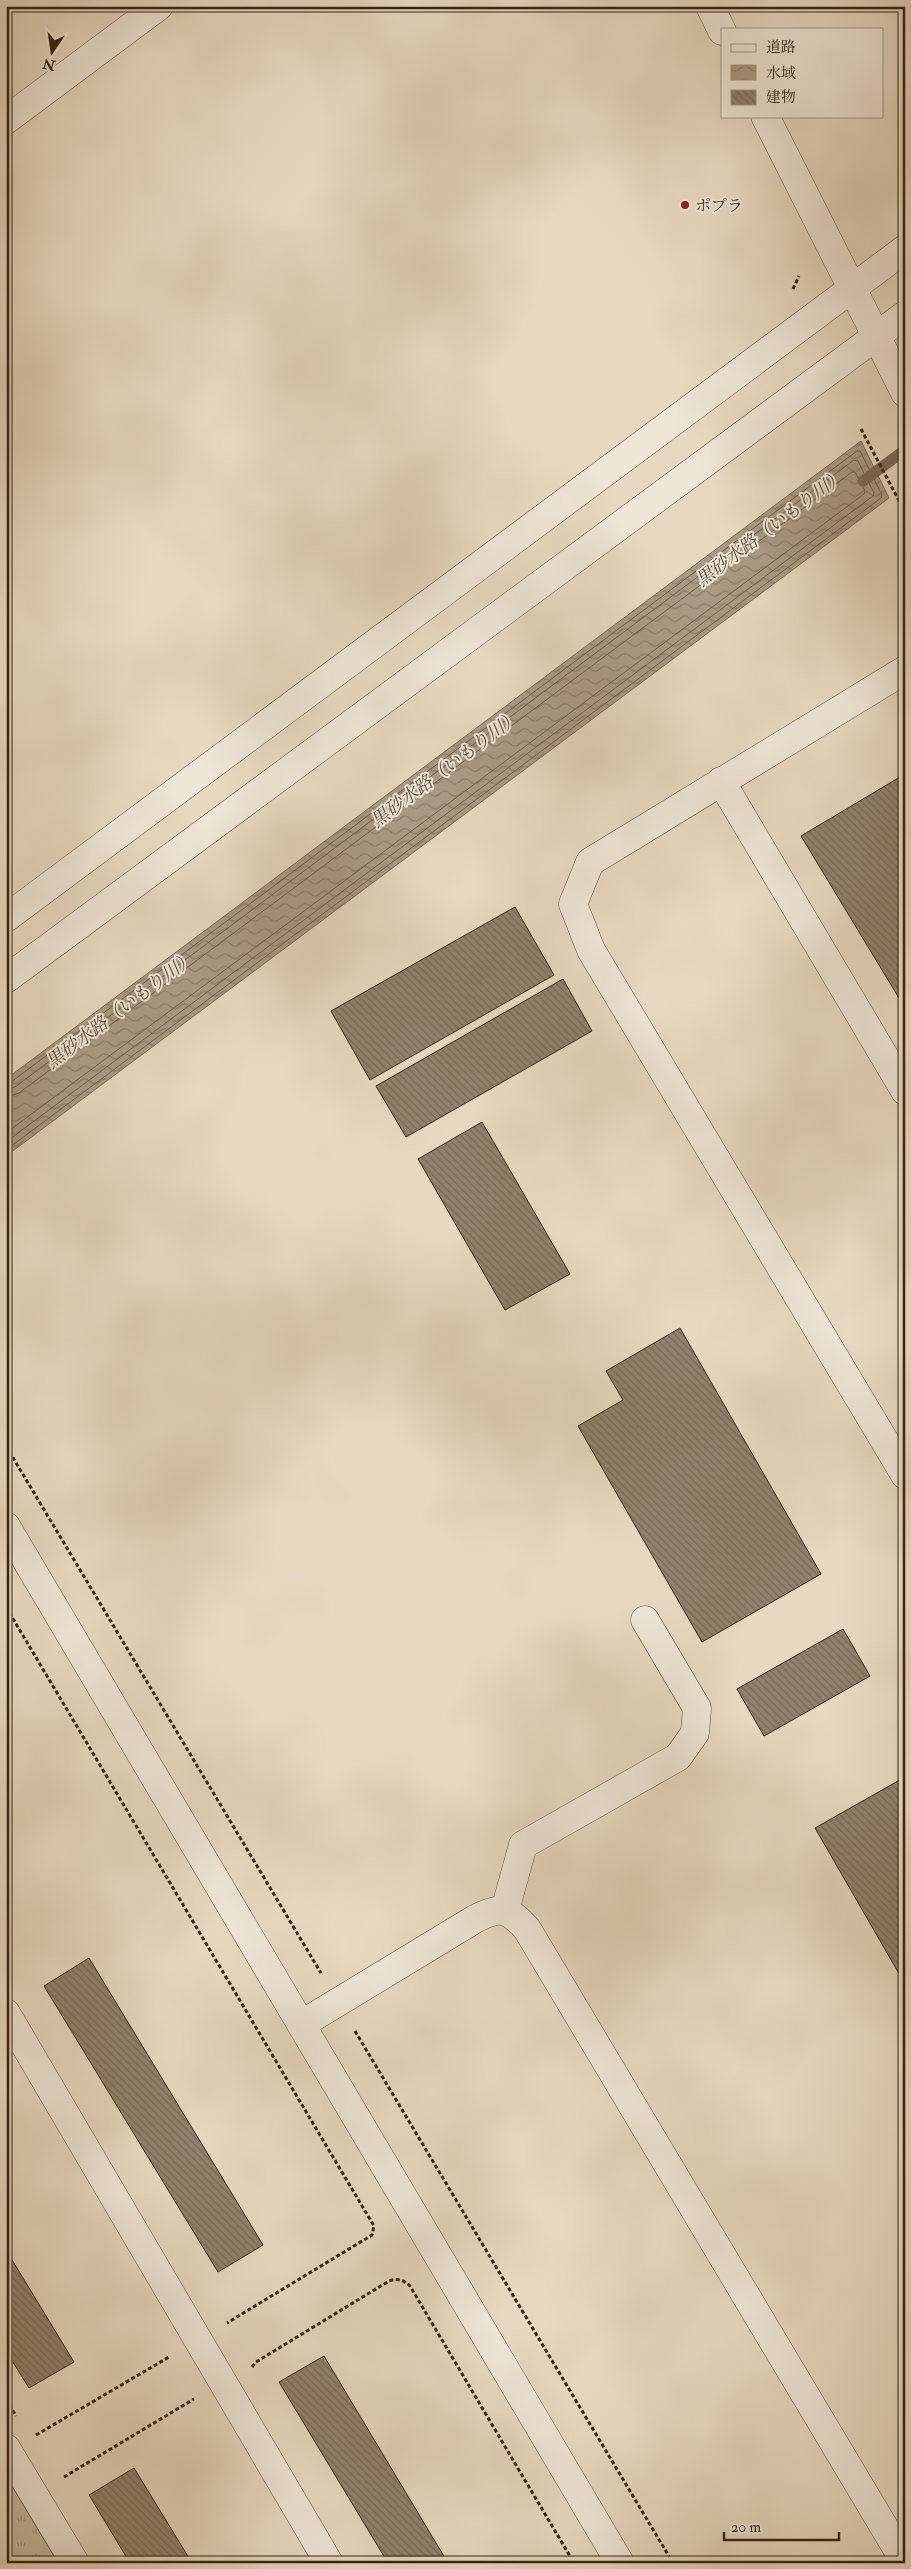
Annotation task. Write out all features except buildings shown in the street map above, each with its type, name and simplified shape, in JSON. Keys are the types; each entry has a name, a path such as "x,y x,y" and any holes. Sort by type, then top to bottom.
{"street":[{"path":"6,120 159,6"},
{"path":"710,6 721,29"},
{"path":"766,118 901,384"},
{"path":"6,918 905,249"},
{"path":"6,979 905,316"},
{"path":"905,670 590,862 573,904 591,950 905,1474"},
{"path":"721,782 905,1091"},
{"path":"6,1526 620,2563"},
{"path":"505,1910 523,1845 678,1757 695,1733 697,1708 645,1620"},
{"path":"302,2024 491,1911 505,1910 517,1918 527,1929 905,2562"},
{"path":"6,2013 329,2563"},
{"path":"6,2448 75,2563"}],"path":[{"path":"860,429 904,512"},
{"path":"6,1446 321,1974"},
{"path":"6,1606 374,2226 372,2235 222,2326"},
{"path":"353,2027 673,2563"},
{"path":"250,2375 256,2362 381,2286 394,2279 405,2282 410,2286 574,2563"},
{"path":"28,2432 37,2435 42,2433 178,2351"},
{"path":"62,2481 65,2476 203,2394"},
{"path":"6,2399 19,2420"}],"green space":[{"path":"6,2476 58,2563 6,2563"}],"water":[{"path":"861,441 889,498 6,1156 6,1079"}],"waterway":[{"name":"黒砂水路（いもり川）","path":"863,481 905,450"}],"place":[{"name":"ポプラ","path":"685,205"}]}
